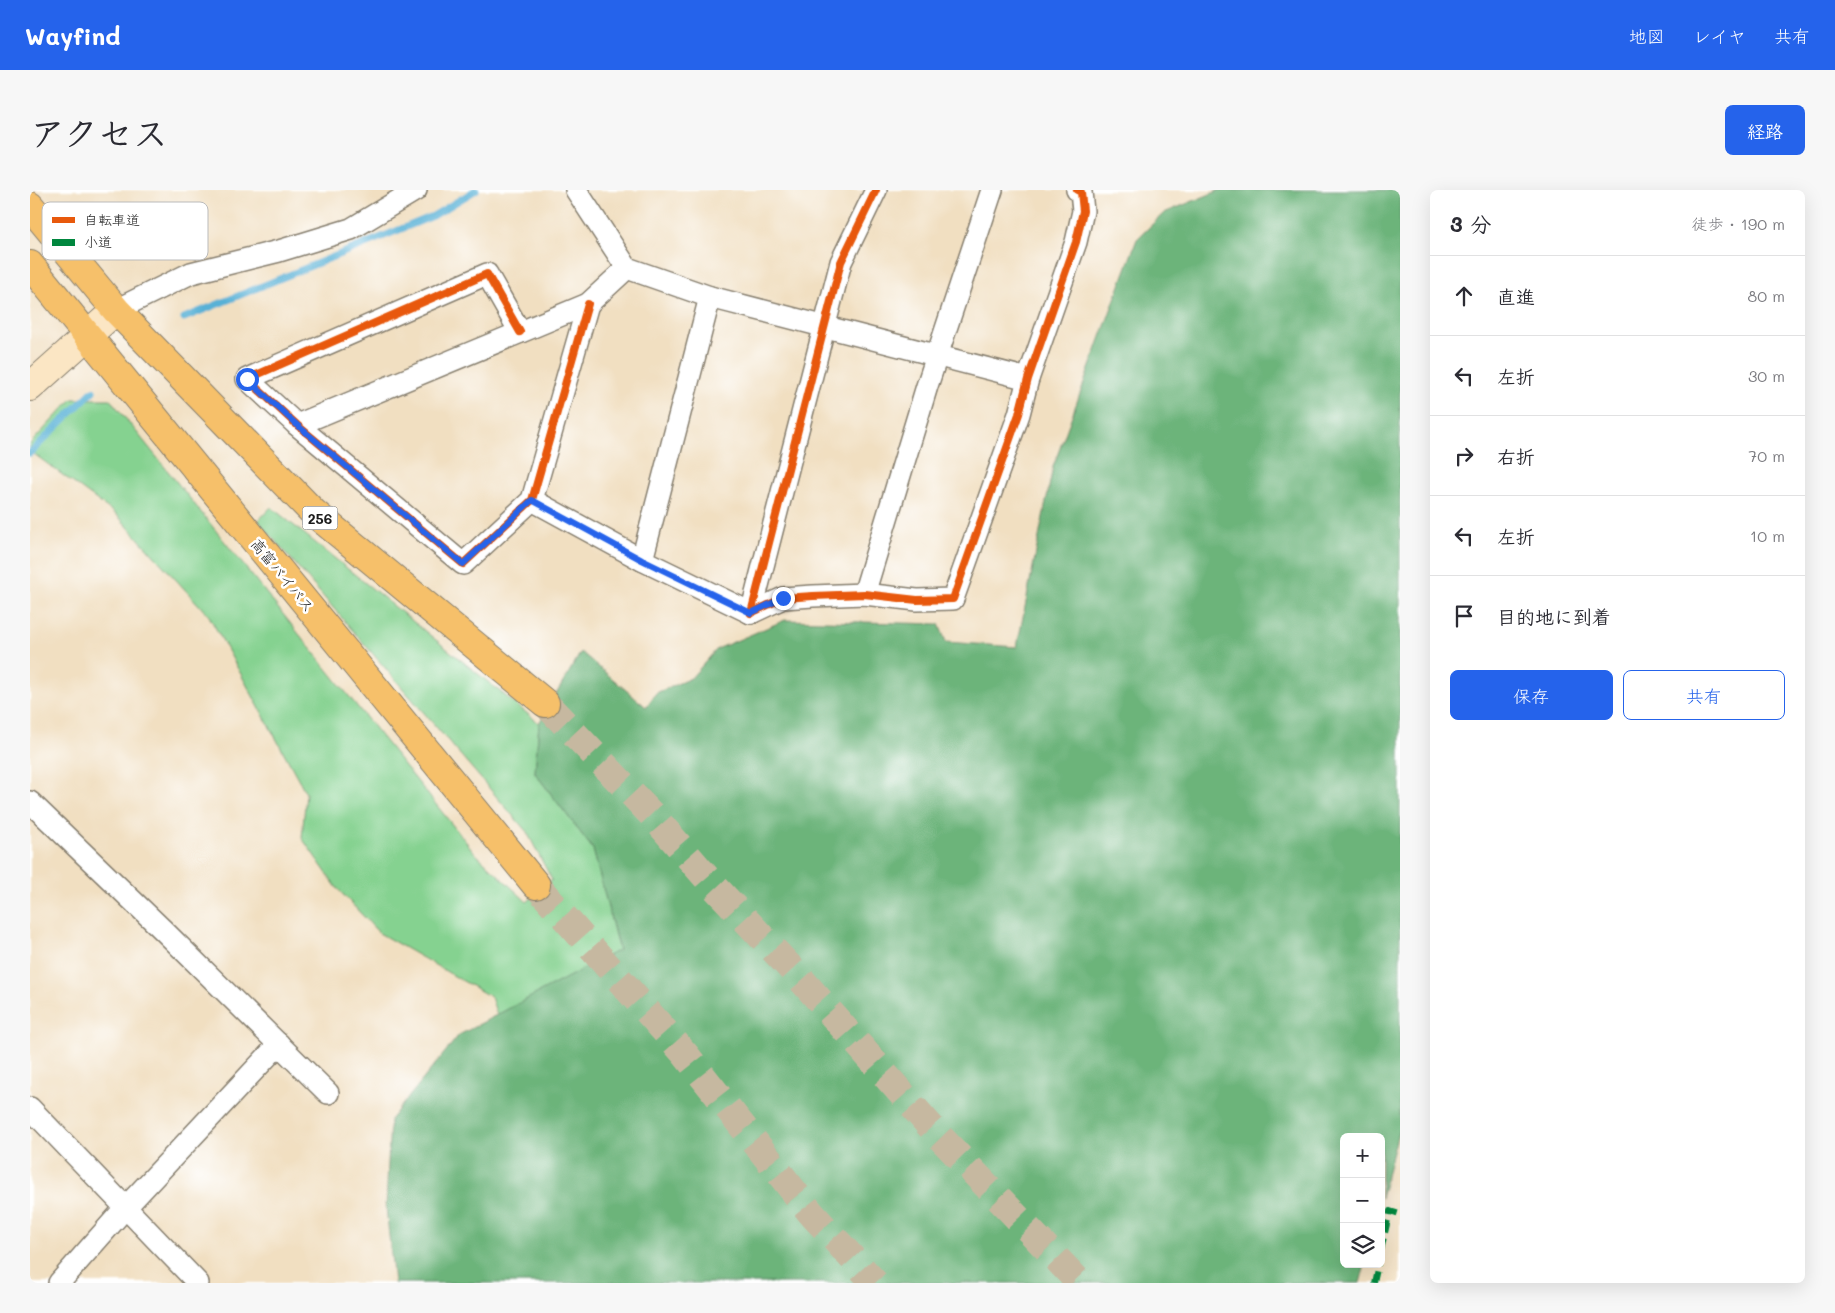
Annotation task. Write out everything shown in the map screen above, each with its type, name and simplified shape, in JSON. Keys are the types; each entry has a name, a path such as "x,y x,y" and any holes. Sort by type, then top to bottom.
{"highway":[{"name":"256","path":"30,206 42,221"},
{"name":"256","path":"75,260 116,310 313,512 545,703"},
{"name":"高富バイパス","path":"30,265 536,885"}],"street":[{"path":"30,387 116,310 190,273 279,251 351,229 416,190"},
{"path":"576,190 627,268 710,297 1028,379"},
{"path":"751,613 840,262 876,190"},
{"path":"864,594 927,386 992,190"},
{"path":"751,613 783,598 864,594 917,600 953,599 1019,414 1028,379 1076,242 1083,212 1080,192 1077,190"},
{"path":"297,425 588,304 627,268"},
{"path":"520,332 487,274 247,379 297,425 463,564 532,500 588,304"},
{"path":"642,560 710,297"},
{"path":"532,500 642,560 751,613"},
{"path":"30,802 328,1093"},
{"path":"59,1283 126,1207 279,1044"},
{"path":"30,1108 198,1283"}],"green space":[{"path":"1220,190 1400,190 1400,1125 1385,1183 1385,1133 1340,1133 1340,1268 1364,1268 1360,1283 394,1283 386,1207 390,1120 459,1035 619,950 593,849 535,773 539,723 581,652 646,707 656,693 691,678 717,649 785,620 939,624 946,642 1017,647 1053,467 1137,239 1164,213"},
{"path":"72,399 110,399 475,853 527,902 552,880 527,832 258,521 271,507 539,723 535,773 593,849 619,951 497,1015 491,997 379,933 337,888 302,838 306,793 209,616 117,515 30,451 30,444"}],"waterway":[{"path":"184,318 433,216 476,190"},
{"path":"30,453 93,391"}],"tunnel":[{"path":"545,703 653,816 713,885 799,977 938,1135 1080,1283"},
{"path":"536,885 685,1054 811,1213 875,1283"}],"marked path":[{"path":"1385,1233 1390,1211 1400,1214"},
{"path":"1374,1283 1377,1268"}],"cycle path":[{"path":"751,613 841,262 876,190"},
{"path":"751,613 783,598 864,594 917,600 953,599 1019,414 1028,379 1076,242 1083,211 1081,192 1077,190"},
{"path":"520,332 487,274 247,379 297,425 463,564 532,500 588,304"}],"route":[{"path":"247,379 297,425 463,564 532,500 642,560 751,613 783,598"}]}
